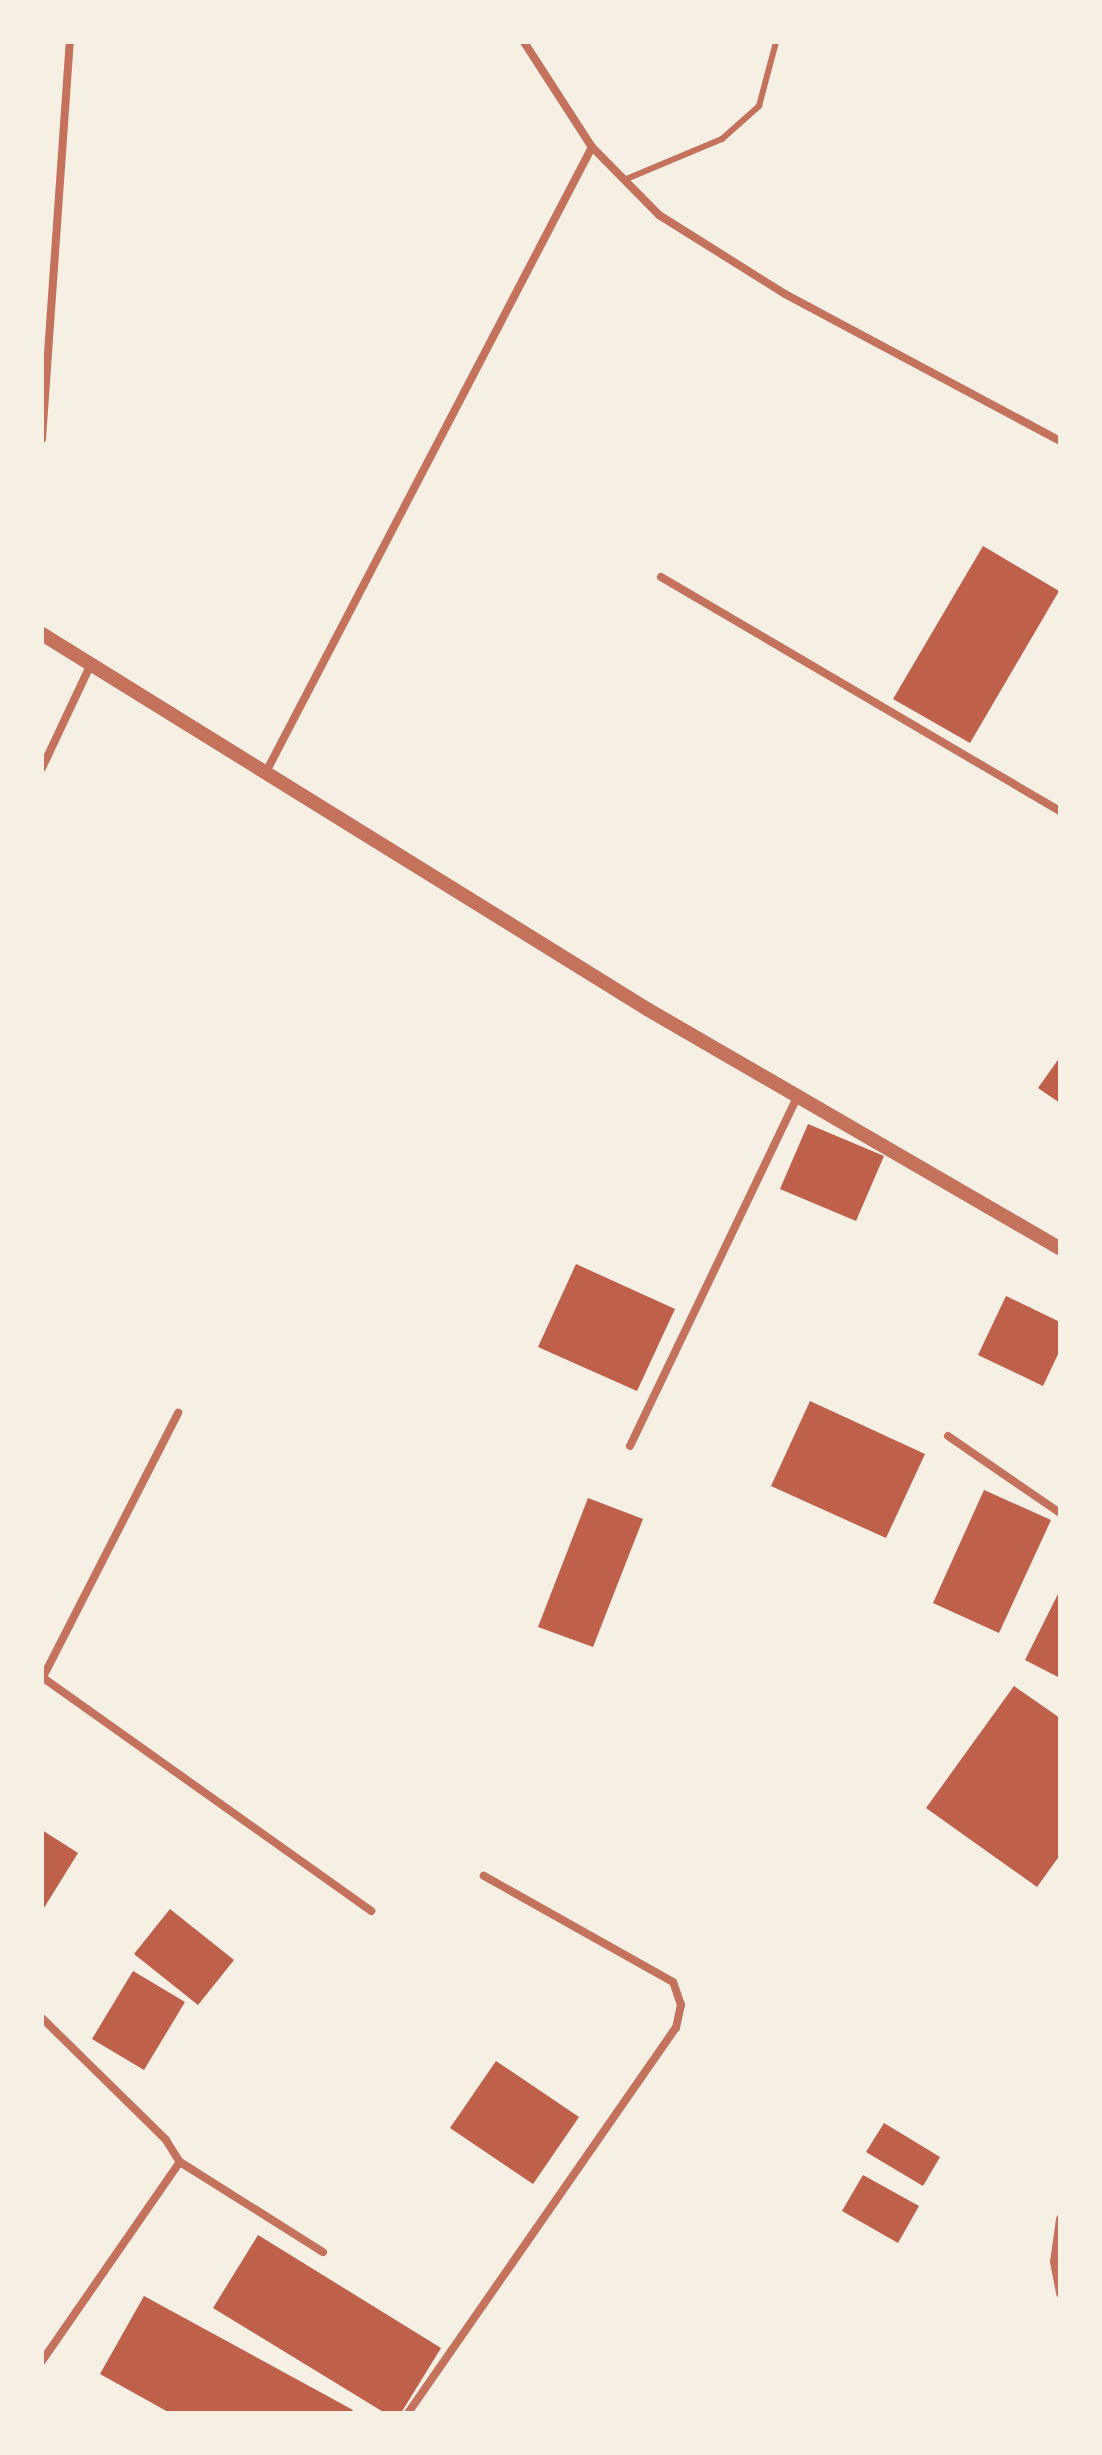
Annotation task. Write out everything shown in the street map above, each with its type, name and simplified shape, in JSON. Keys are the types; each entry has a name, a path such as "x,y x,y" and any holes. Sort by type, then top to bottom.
{"street":[{"path":"42,439 70,42"},
{"path":"524,42 592,147 659,215 785,294 1060,441"},
{"path":"266,772 592,147"},
{"path":"661,577 1057,810 1060,798"},
{"path":"42,634 647,1009 1060,1248"},
{"path":"42,768 91,663"},
{"path":"630,1446 798,1096"},
{"path":"178,1413 42,1677 371,1911"},
{"path":"948,1436 1060,1513"},
{"path":"408,2413 676,2028 681,2005 673,1982 484,1876"},
{"path":"42,2018 145,2119 180,2162 323,2252"},
{"path":"42,2361 180,2162"},
{"path":"1060,2219 1054,2262 1060,2293"}],"lane":[{"path":"624,180 722,139 741,123 759,106 776,42"}],"building":[{"path":"983,546 1059,591 970,743 893,699"},
{"path":"1060,1057 1060,1103 1038,1088"},
{"path":"808,1124 884,1156 856,1221 780,1189"},
{"path":"576,1264 675,1309 637,1391 538,1347"},
{"path":"1006,1296 1060,1322 1060,1350 1043,1386 978,1355"},
{"path":"810,1401 925,1454 886,1538 771,1486"},
{"path":"984,1490 1051,1520 999,1633 933,1603"},
{"path":"588,1498 643,1519 593,1647 538,1627"},
{"path":"1060,1590 1060,1678 1025,1660"},
{"path":"1014,1686 1060,1718 1060,1855 1037,1887 926,1808"},
{"path":"42,1830 78,1853 42,1911"},
{"path":"170,1909 234,1960 198,2005 134,1954"},
{"path":"133,1971 185,2002 144,2070 92,2039"},
{"path":"496,2061 579,2117 533,2184 450,2128"},
{"path":"884,2123 940,2157 923,2186 866,2152"},
{"path":"863,2175 919,2206 898,2243 842,2211"},
{"path":"258,2235 441,2348 401,2413 385,2413 213,2308"},
{"path":"144,2296 353,2410 351,2413 170,2413 100,2374"}]}
